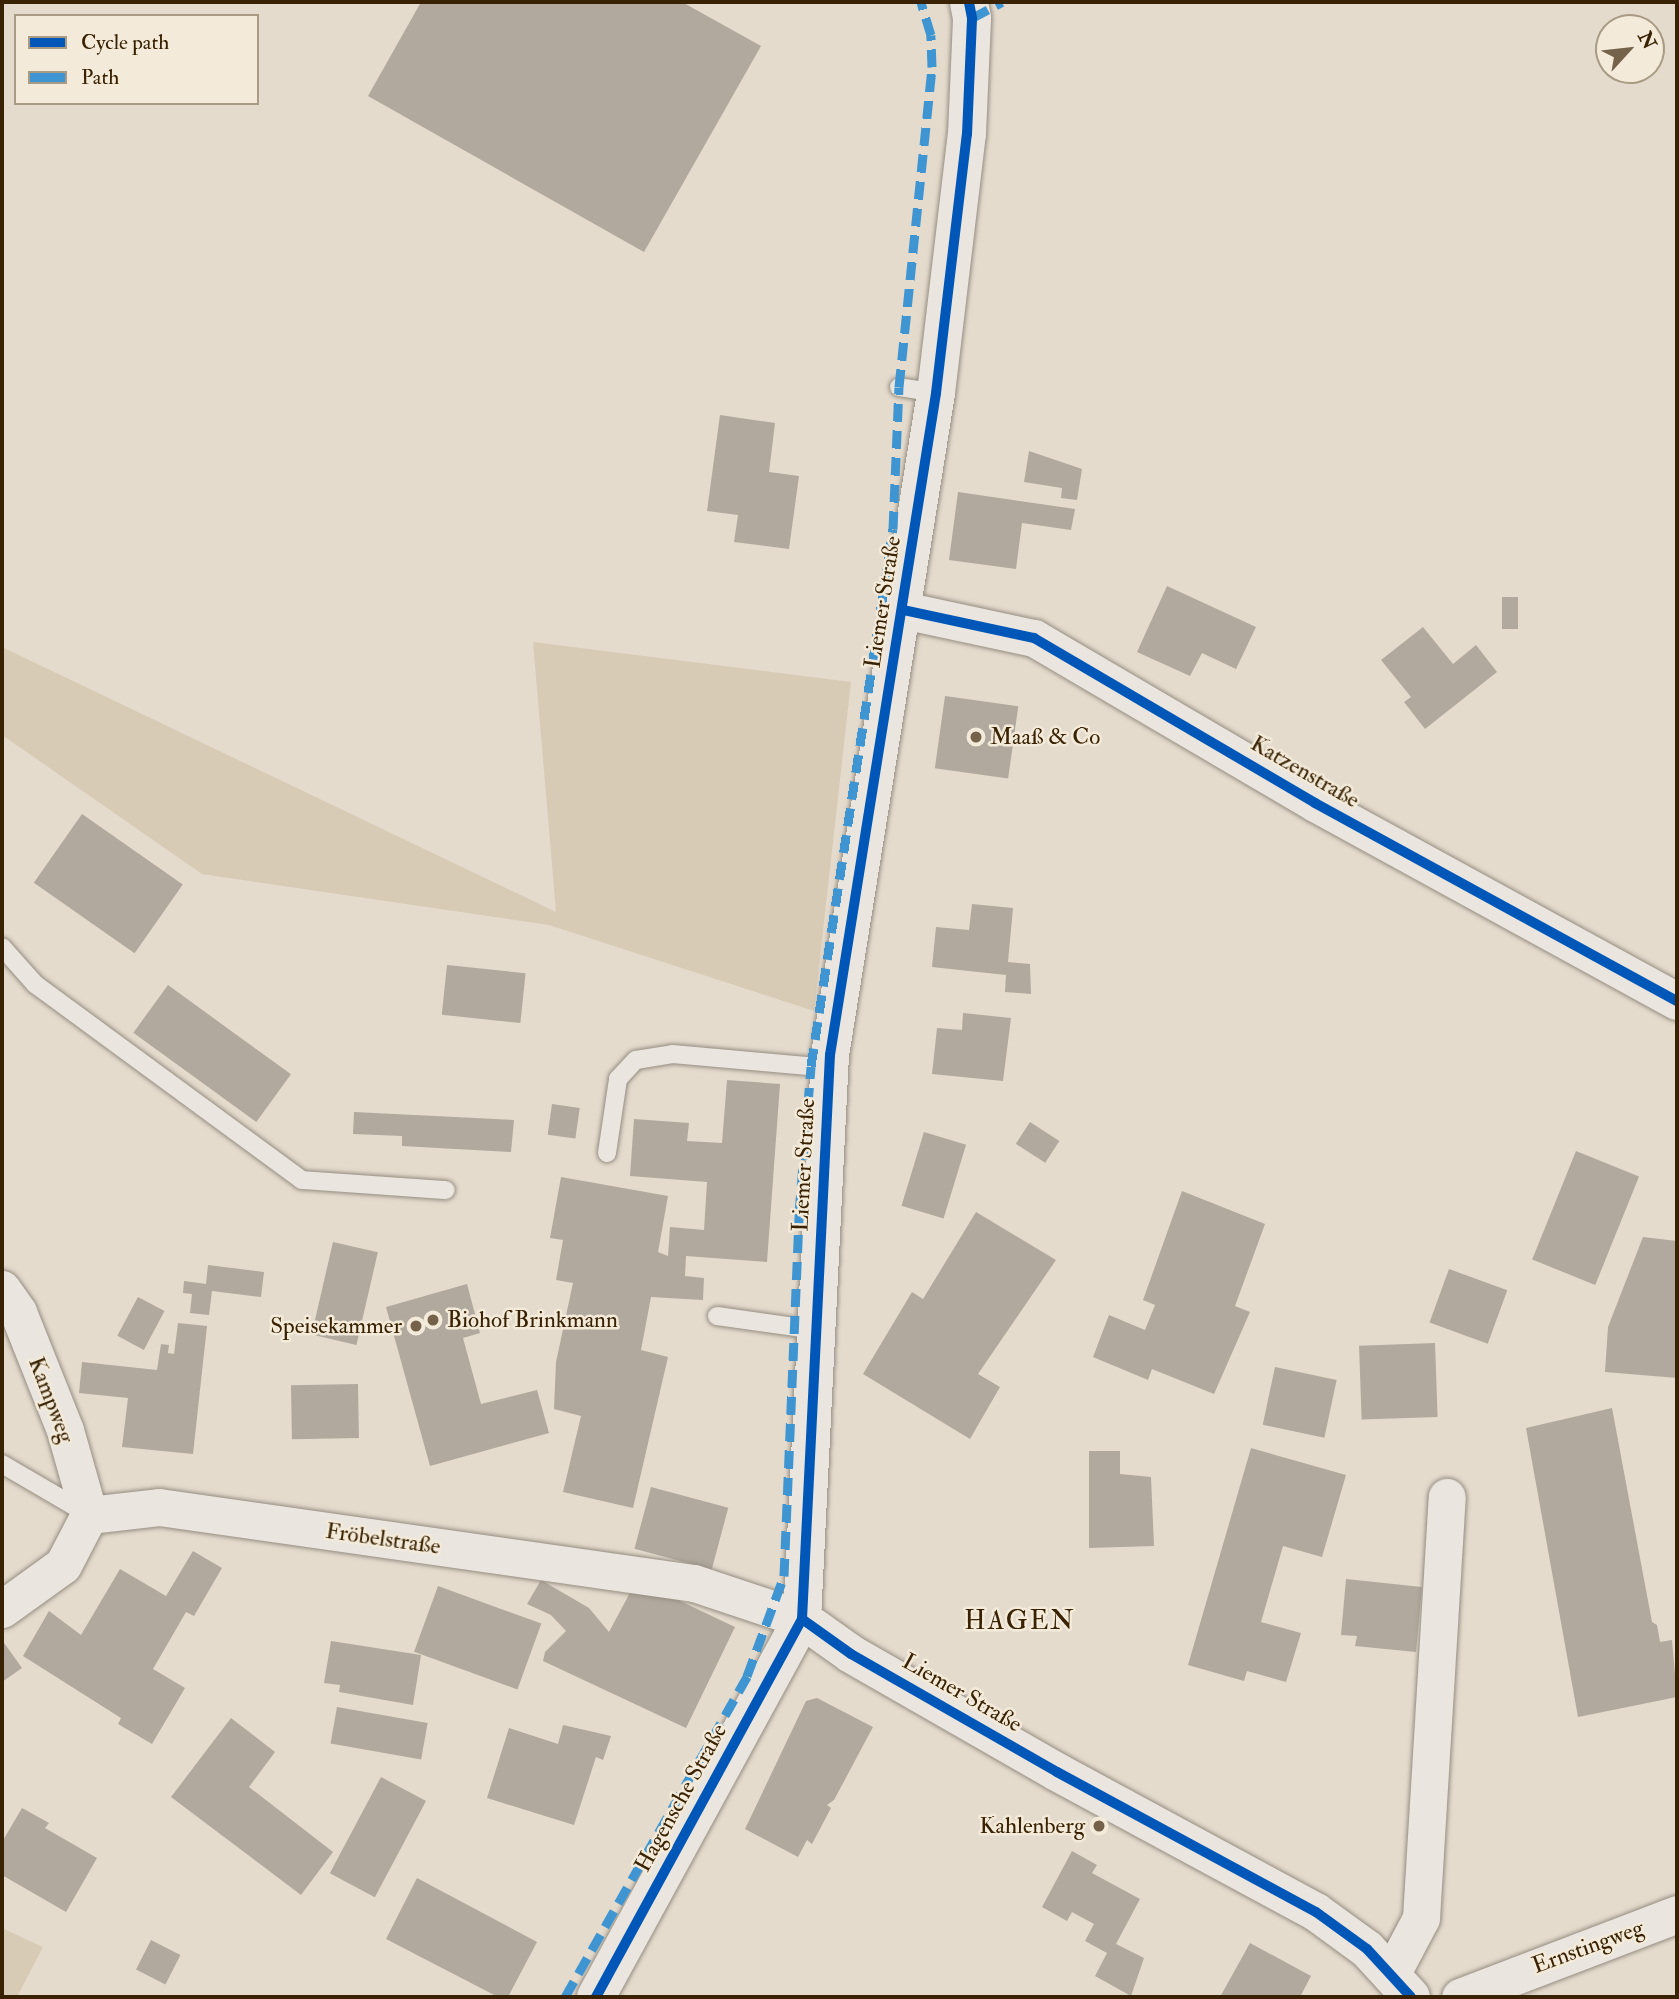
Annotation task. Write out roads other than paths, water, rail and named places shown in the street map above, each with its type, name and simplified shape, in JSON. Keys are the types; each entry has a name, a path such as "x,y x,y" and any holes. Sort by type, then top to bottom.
{"main road":[{"name":"Liemer Straße","path":"969,2 972,18 967,134 918,390 904,532 903,610 830,1068 802,1619 851,1654 1057,1772 1316,1912 1402,1985"},
{"name":"Hagensche Straße","path":"596,1997 802,1619"}],"street":[{"name":"Katzenstraße","path":"903,610 1034,638 1315,803 1677,1001"},
{"name":"Kampweg","path":"2,1289 18,1312 65,1430 89,1515"},
{"name":"Liemer Straße","path":"1402,1985 1421,1918 1447,1497"},
{"name":"Fröbelstraße","path":"89,1515 159,1507 694,1583 802,1619"},
{"path":"2,1609 64,1565 89,1515"},
{"name":"Ernstingweg","path":"1460,1997 1677,1914"}],"lane":[{"path":"2,947 35,984 302,1180 446,1190"},
{"path":"607,1153 618,1079 636,1060 673,1054 830,1068"},
{"path":"717,1316 817,1330"},
{"path":"2,1464 89,1515"}],"place":[{"name":"Maaß & Co","path":"976,737"},
{"name":"Biohof Brinkmann","path":"433,1320"},
{"name":"Speisekammer","path":"416,1326"},
{"name":"Kahlenberg","path":"1099,1826"}],"district":[{"name":"HAGEN","path":"1020,1622"}]}
